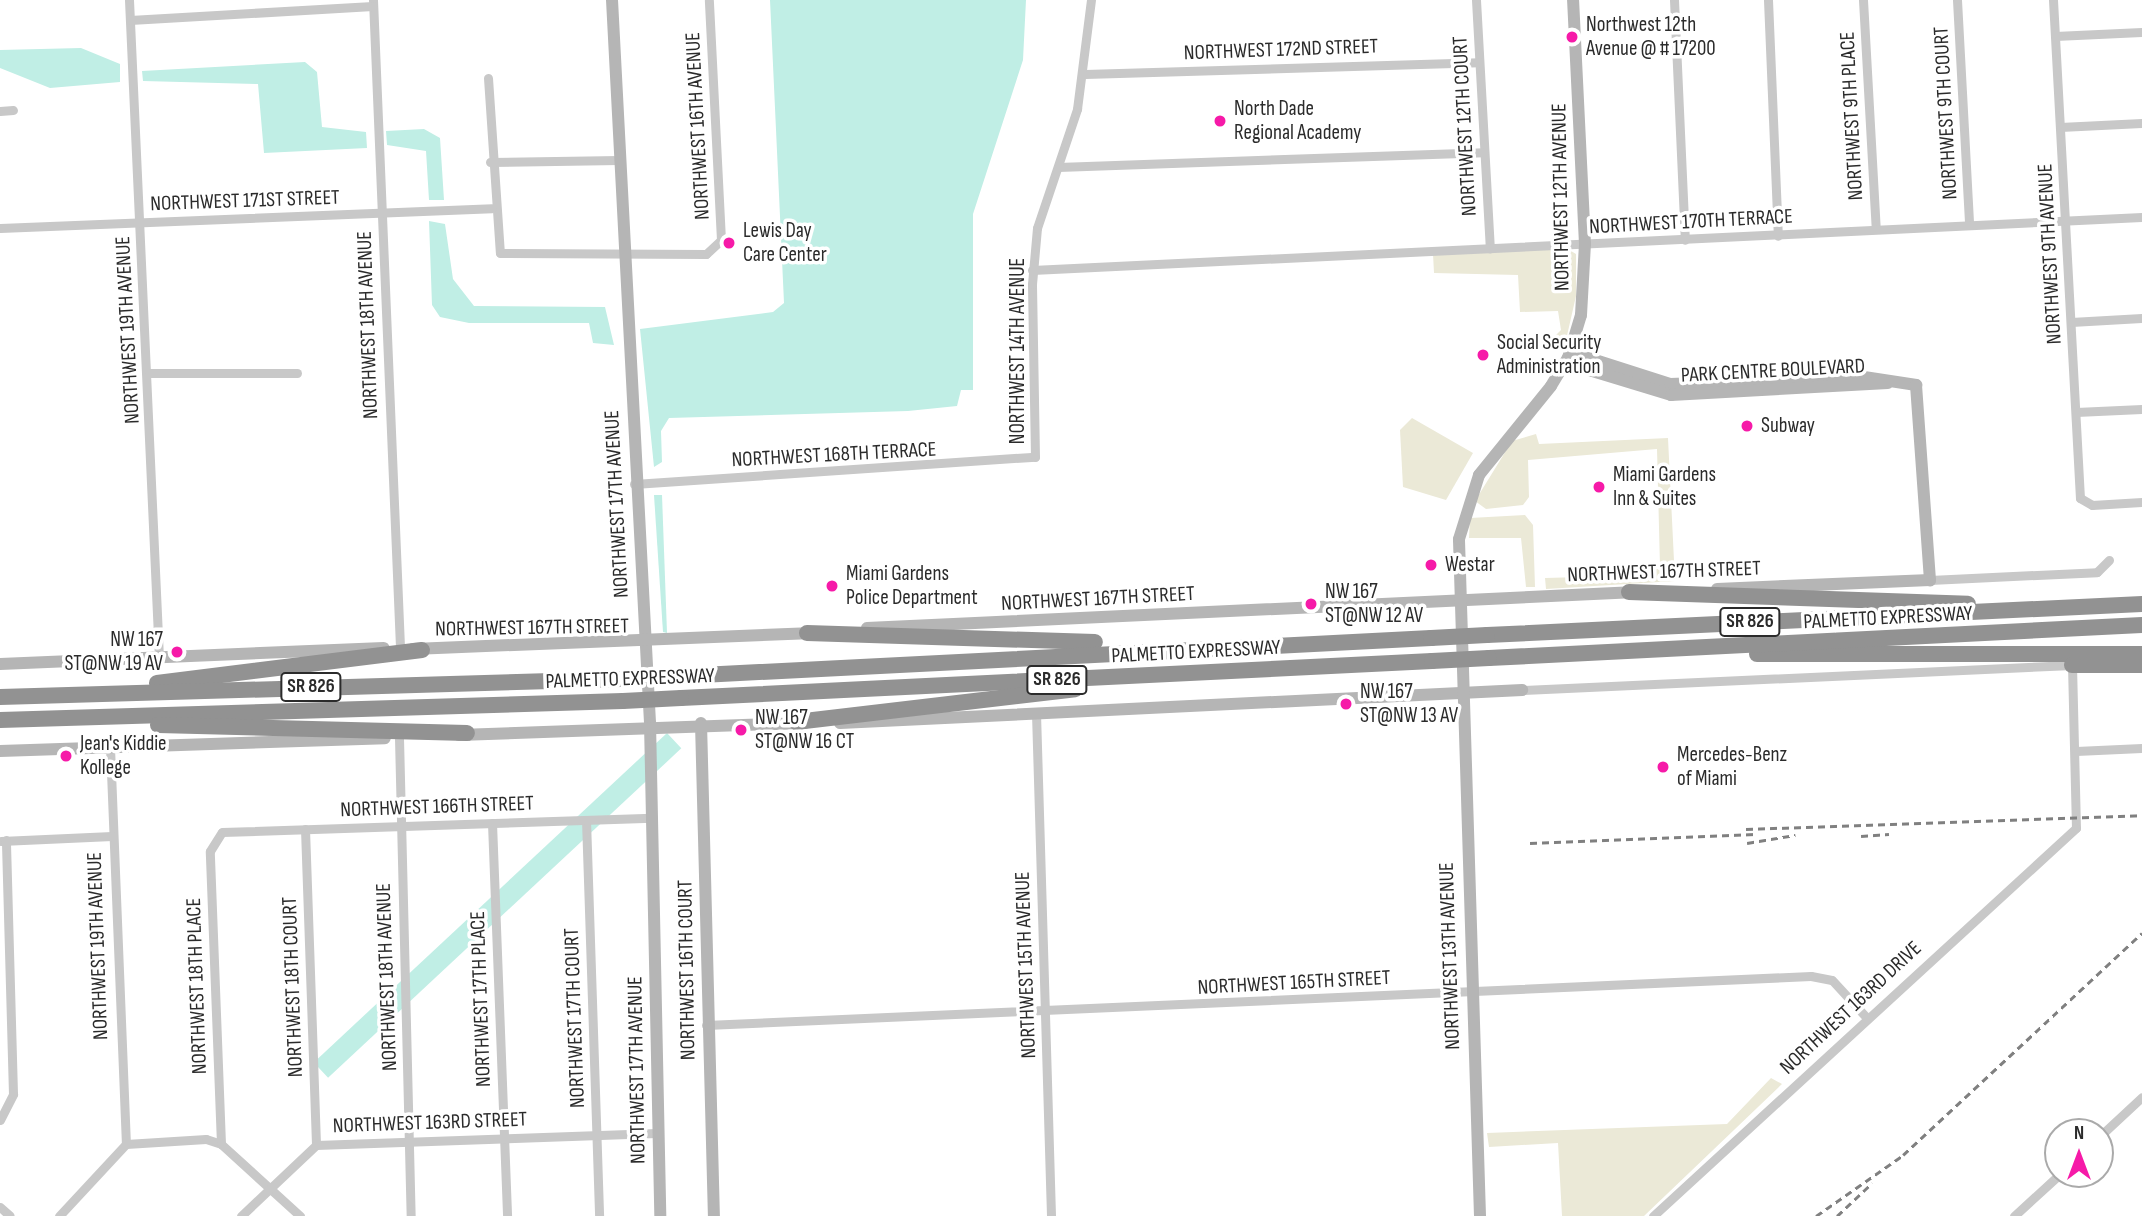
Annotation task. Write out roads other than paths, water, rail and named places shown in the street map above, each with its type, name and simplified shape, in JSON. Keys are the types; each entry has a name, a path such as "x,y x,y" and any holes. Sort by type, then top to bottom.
{"highway":[{"path":"1629,592 1945,601 2012,610"},
{"name":"PALMETTO EXPRESSWAY","path":"8,697 621,679 1163,647 1431,638 2142,604"},
{"name":"PALMETTO EXPRESSWAY","path":"0,720 623,701 2142,625"},
{"path":"807,633 1163,647"},
{"path":"1692,648 1818,659 2142,654"},
{"path":"8,697 422,650"},
{"path":"2072,665 2142,665"},
{"path":"796,722 1084,688 1123,677"},
{"path":"89,718 467,733"}],"street":[{"name":"NORTHWEST 19TH AVENUE","path":"129,0 139,223 150,373 159,658"},
{"name":"NORTHWEST 17TH AVENUE","path":"612,0 634,484 650,723 660,1216"},
{"name":"NORTHWEST 16TH AVENUE","path":"625,258 717,249 709,0"},
{"name":"NORTHWEST 14TH AVENUE","path":"1035,457 1032,271 1037,228 1085,74 1091,0"},
{"name":"NORTHWEST 12TH COURT","path":"1476,0 1490,249"},
{"name":"NORTHWEST 12TH AVENUE","path":"1461,694 1459,539 1479,475 1568,357 1584,294 1585,244 1573,0"},
{"path":"1674,0 1685,240"},
{"path":"1768,0 1778,236"},
{"name":"NORTHWEST 9TH PLACE","path":"1863,0 1876,229"},
{"name":"NORTHWEST 9TH COURT","path":"1957,0 1969,225"},
{"name":"NORTHWEST 9TH AVENUE","path":"2053,0 2080,498 2086,503 2142,502"},
{"path":"130,20 373,3"},
{"name":"NORTHWEST 18TH AVENUE","path":"373,3 400,648"},
{"path":"2055,36 2142,32"},
{"name":"NORTHWEST 172ND STREET","path":"1085,74 1479,62"},
{"path":"488,78 492,208 500,253 625,258"},
{"path":"0,111 13,110"},
{"path":"2060,127 2142,123"},
{"path":"1058,167 1484,152"},
{"path":"490,162 619,160"},
{"name":"NORTHWEST 171ST STREET","path":"0,228 492,208"},
{"name":"NORTHWEST 170TH TERRACE","path":"1032,271 2142,217"},
{"path":"2071,322 2142,318"},
{"name":"PARK CENTRE BOULEVARD","path":"1568,357 1670,390 1903,380 1921,394 1930,580"},
{"path":"150,373 297,373"},
{"path":"2076,412 2142,409"},
{"name":"NORTHWEST 168TH TERRACE","path":"634,484 1035,457"},
{"name":"NORTHWEST 167TH STREET","path":"0,664 400,648 422,650 645,644 807,633 1458,600 2097,572 2109,560"},
{"path":"0,751 398,738 650,723 796,722 1036,713 2072,665 2076,751 2142,748"},
{"name":"NORTHWEST 13TH AVENUE","path":"1461,694 1480,1216"},
{"name":"NORTHWEST 15TH AVENUE","path":"1036,713 1051,1216"},
{"name":"NORTHWEST 16TH COURT","path":"701,723 706,1025 713,1216"},
{"name":"NORTHWEST 18TH AVENUE","path":"398,738 411,1216"},
{"name":"NORTHWEST 19TH AVENUE","path":"110,747 111,836 125,1144"},
{"name":"NORTHWEST 163RD DRIVE","path":"1653,1216 1866,1017 2076,828 2076,751"},
{"name":"NORTHWEST 166TH STREET","path":"222,832 652,818"},
{"name":"NORTHWEST 17TH COURT","path":"586,820 599,1216"},
{"name":"NORTHWEST 17TH PLACE","path":"492,823 507,1216"},
{"name":"NORTHWEST 18TH COURT","path":"305,829 316,1144"},
{"name":"NORTHWEST 18TH PLACE","path":"221,1144 210,851 222,832"},
{"path":"0,1120 13,1094 3,841 111,836"},
{"name":"NORTHWEST 165TH STREET","path":"706,1025 1811,976 1832,980 1866,1017"},
{"path":"2114,1123 2142,1097"},
{"name":"NORTHWEST 163RD STREET","path":"270,1186 316,1144 657,1133"},
{"path":"59,1216 125,1144 221,1144 300,1216"},
{"path":"241,1216 270,1186"},
{"path":"2014,1216 2045,1188"},
{"path":"0,1207 10,1216"}],"railway":[{"path":"1746,829 2142,815"},
{"path":"1530,843 1756,834"},
{"path":"1861,836 1889,834"},
{"path":"1747,843 1795,835"},
{"path":"1816,1216 1903,1155 2142,933"},
{"path":"1837,1216 1872,1183"}],"place":[{"name":"Northwest 12th Avenue @ # 17200","path":"1572,37"},
{"name":"North Dade Regional Academy","path":"1220,121"},
{"name":"Lewis Day Care Center","path":"729,243"},
{"name":"Social Security Administration","path":"1483,355"},
{"name":"Subway","path":"1747,426"},
{"name":"Miami Gardens Inn & Suites","path":"1599,487"},
{"name":"Westar","path":"1431,565"},
{"name":"Miami Gardens Police Department","path":"832,586"},
{"name":"NW 167 ST@NW 12 AV","path":"1311,604"},
{"name":"NW 167 ST@NW 19 AV","path":"177,652"},
{"name":"NW 167 ST@NW 13 AV","path":"1346,704"},
{"name":"NW 167 ST@NW 16 CT","path":"741,730"},
{"name":"Jean's Kiddie Kollege","path":"66,756"},
{"name":"Mercedes-Benz of Miami","path":"1663,767"}]}
